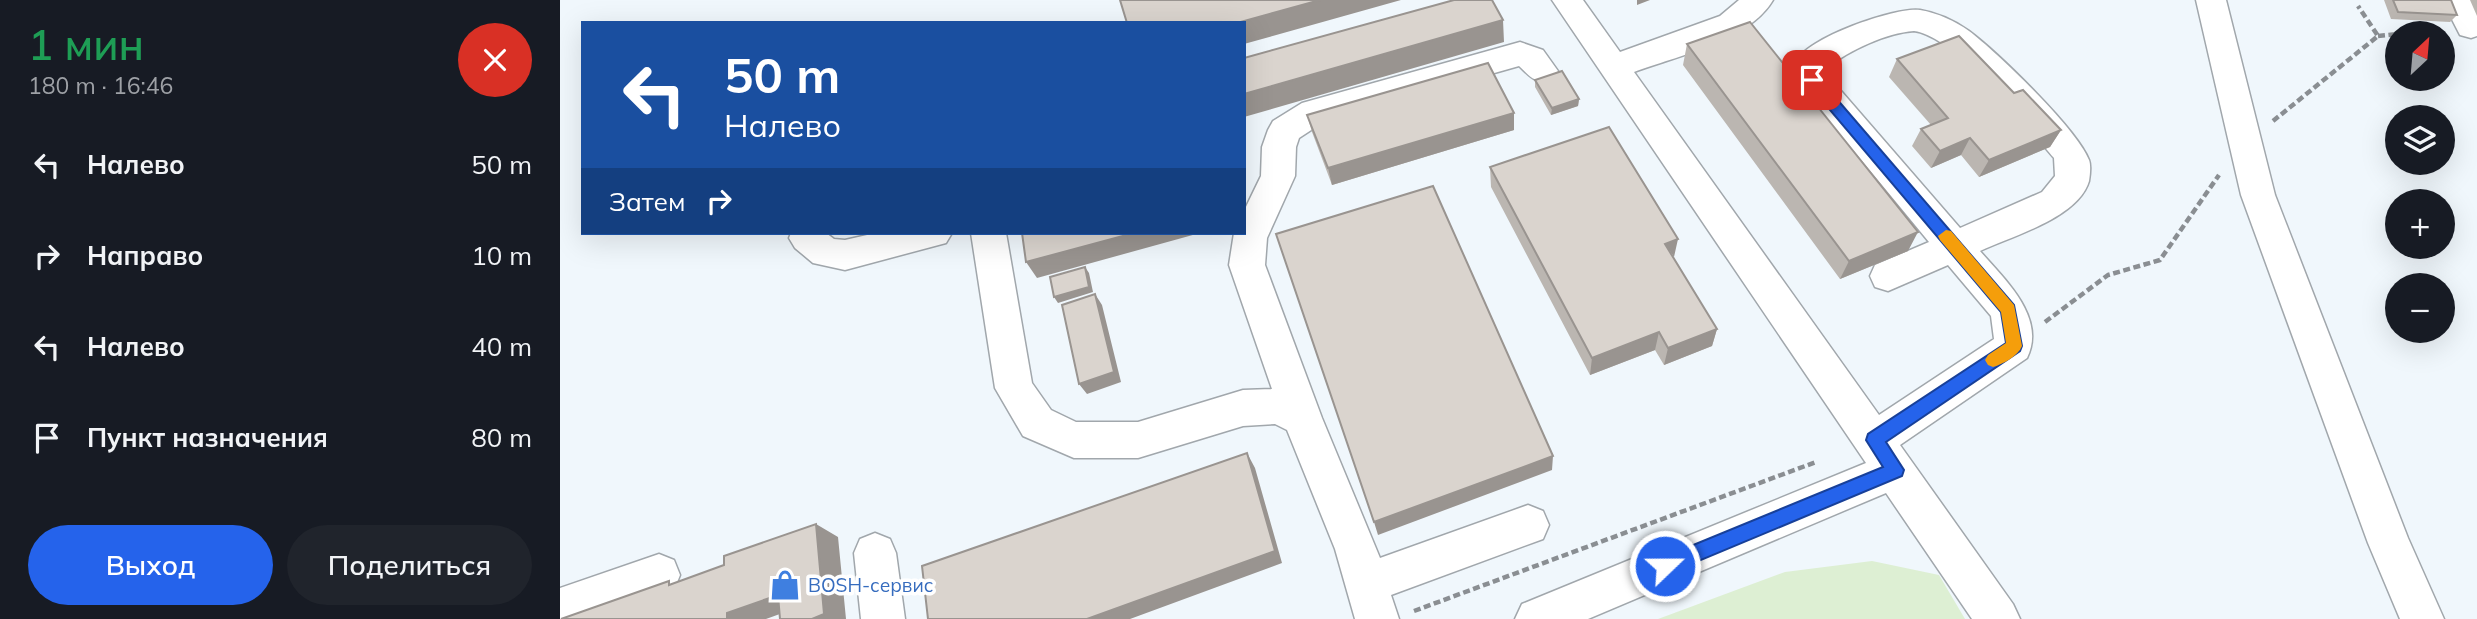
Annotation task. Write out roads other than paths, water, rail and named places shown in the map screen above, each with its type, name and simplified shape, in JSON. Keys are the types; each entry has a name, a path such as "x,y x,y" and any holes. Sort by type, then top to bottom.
{"street":[{"path":"1567,0 1997,619"},
{"path":"1614,67 1731,24 1758,0"},
{"path":"2211,0 2256,132 2267,221 2389,543 2422,619"},
{"path":"2457,0 2471,27"},
{"path":"1537,619 1885,455 2014,346 2008,310 1955,247 1812,80 1812,63 1827,49 1899,22 1922,21 1946,32 1972,50 2066,149 2073,162 2072,180 2054,202 1955,247 1888,276"},
{"path":"1528,525 1384,605 1356,549 1302,418 1247,265 1249,238 1278,176 1279,147 1285,130 1314,112 1520,54 1532,58 1542,71"},
{"path":"808,235 807,238 825,253 845,255 926,235"},
{"path":"988,235 1014,388 1037,423 1074,440 1138,440 1243,408 1278,407 1302,418"},
{"path":"874,553 883,619"},
{"path":"560,609 659,575"}],"place":[{"name":"BOSH-сервис","path":"785,585"}]}
